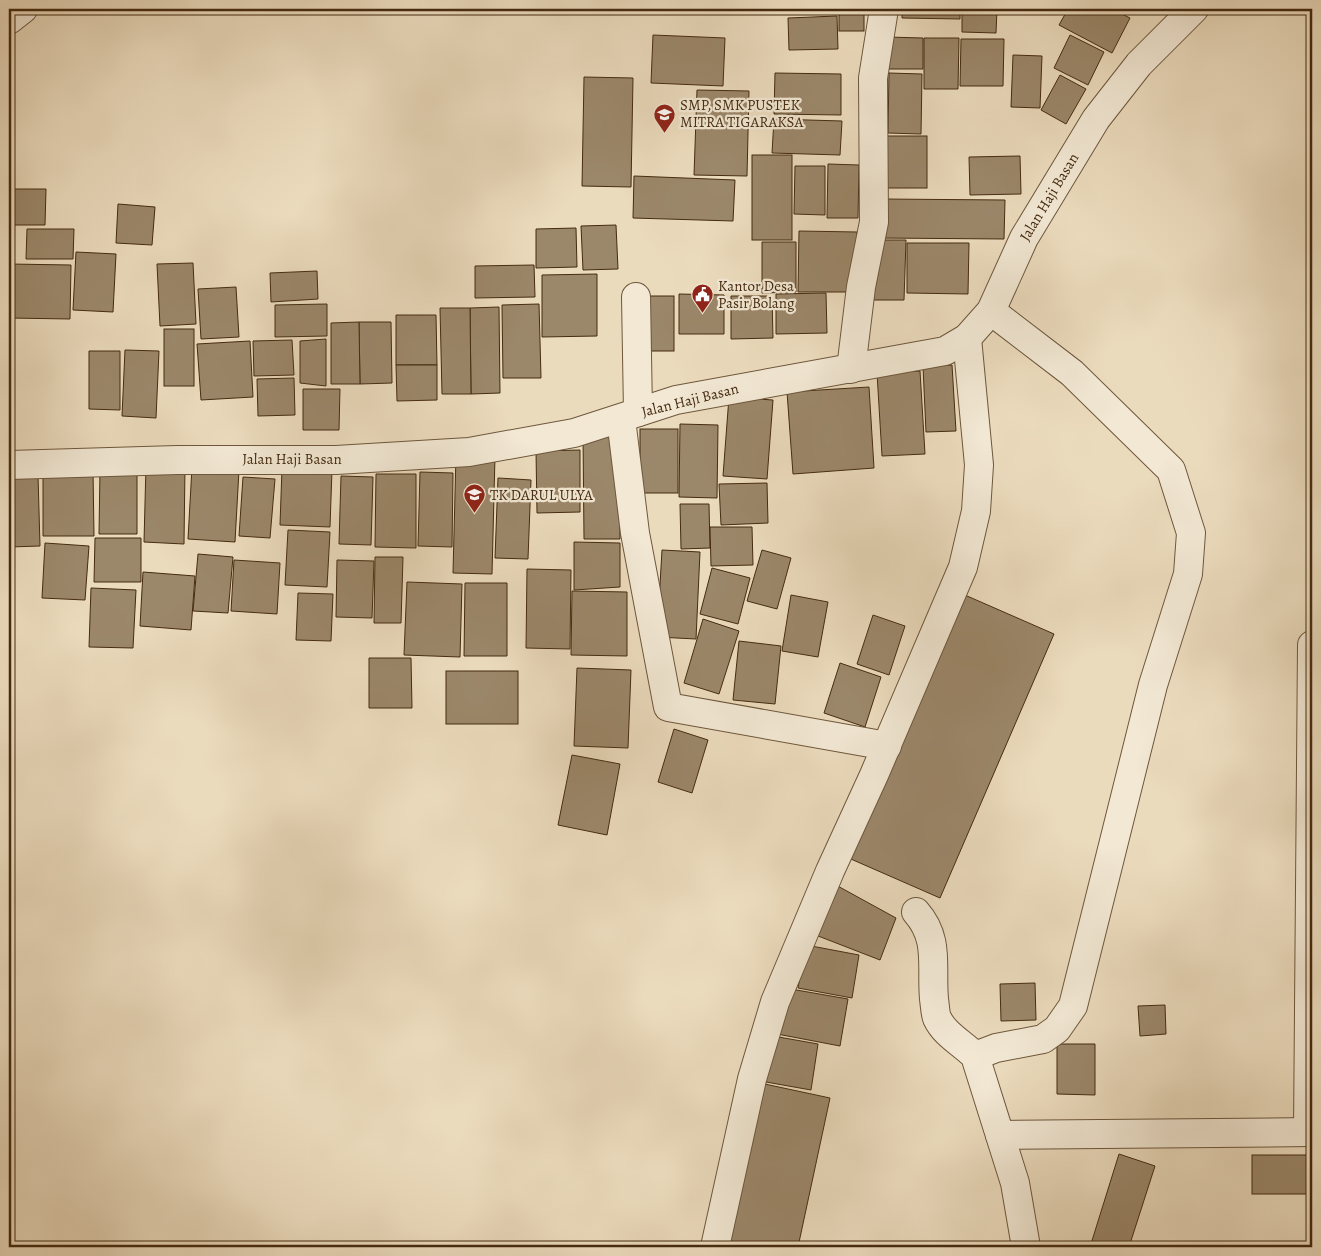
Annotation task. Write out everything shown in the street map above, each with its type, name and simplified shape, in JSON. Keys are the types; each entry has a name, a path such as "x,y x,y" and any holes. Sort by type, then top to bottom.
{"street":[{"path":"9,20 24,9"},
{"path":"851,369 861,287 874,222 873,78 884,9"},
{"name":"Jalan Haji Basan","path":"9,465 178,460 336,460 469,452 574,433 686,398 851,369 945,350 968,338 991,311 1024,238 1096,119 1139,64 1194,9"},
{"path":"636,297 629,416 634,533 668,708 887,746"},
{"path":"974,1056 996,1048 1043,1039 1058,1029 1072,1006 1111,860 1153,685 1188,574 1190,533 1171,470 1072,373 991,311"},
{"path":"715,1247 763,1036 830,871 887,746 963,567 976,511 979,465 968,338"},
{"path":"1000,1135 1310,1132 1312,645"},
{"path":"916,912 926,923 933,943 936,1016 946,1033 959,1040 974,1056 1016,1183 1026,1247"}],"building":[{"path":"828,9 828,11 791,10"},
{"path":"839,9 864,9 864,31 839,31"},
{"path":"902,9 960,9 960,19 902,18"},
{"path":"962,9 997,9 996,33 962,32"},
{"path":"1068,9 1112,9 1130,18 1112,53 1059,25"},
{"path":"837,16 838,49 789,50 788,18"},
{"path":"653,35 725,38 723,86 651,83"},
{"path":"1070,35 1104,52 1088,85 1054,68"},
{"path":"887,37 923,38 923,69 887,69"},
{"path":"924,38 959,38 958,89 924,89"},
{"path":"961,39 1004,39 1003,86 960,86"},
{"path":"1013,55 1042,56 1040,108 1011,107"},
{"path":"775,73 841,74 841,115 774,114"},
{"path":"889,73 922,74 921,134 888,133"},
{"path":"1060,75 1086,89 1066,124 1041,110"},
{"path":"584,77 633,78 631,187 582,186"},
{"path":"697,90 749,91 747,176 694,175"},
{"path":"774,119 842,121 840,155 772,153"},
{"path":"881,136 927,136 927,188 881,188"},
{"path":"752,155 792,155 792,240 752,240"},
{"path":"1020,156 1021,194 970,195 969,157"},
{"path":"828,164 859,165 858,218 827,218"},
{"path":"795,166 825,166 825,215 794,214"},
{"path":"634,176 735,180 733,221 633,218"},
{"path":"9,189 46,189 45,225 9,225"},
{"path":"883,199 1005,200 1004,239 882,238"},
{"path":"118,204 155,207 152,245 116,243"},
{"path":"616,225 618,269 583,270 581,226"},
{"path":"576,228 577,267 536,268 536,229"},
{"path":"27,229 74,229 73,259 26,259"},
{"path":"799,231 857,232 857,292 798,292"},
{"path":"874,240 906,240 904,300 873,300"},
{"path":"762,242 796,242 796,292 762,293"},
{"path":"907,243 969,243 968,294 907,293"},
{"path":"76,252 116,254 113,312 73,310"},
{"path":"193,263 196,324 160,326 157,264"},
{"path":"9,264 71,265 70,319 9,318"},
{"path":"534,265 535,297 475,298 475,266"},
{"path":"317,271 318,299 271,302 270,273"},
{"path":"597,274 597,336 542,337 542,275"},
{"path":"236,287 239,337 201,339 198,289"},
{"path":"826,293 827,333 776,334 776,294"},
{"name":"Kantor Desa Pasir Bolang","path":"679,294 724,295 724,334 679,334"},
{"path":"643,296 674,296 674,351 643,351"},
{"path":"731,296 772,296 773,338 731,339"},
{"path":"327,304 327,336 275,337 275,305"},
{"path":"539,304 541,378 503,378 502,305"},
{"path":"499,307 500,393 471,394 470,308"},
{"path":"440,308 470,308 471,394 442,394"},
{"path":"396,315 436,315 437,365 396,365"},
{"path":"359,322 391,322 392,383 360,384"},
{"path":"359,322 360,384 331,384 331,323"},
{"path":"164,329 194,329 194,386 164,386"},
{"path":"326,339 326,386 300,383 300,341"},
{"path":"292,340 294,375 254,376 253,341"},
{"path":"250,341 253,397 201,400 197,344"},
{"path":"125,350 159,351 156,418 122,416"},
{"path":"89,351 120,351 120,410 89,409"},
{"path":"396,365 437,365 437,400 397,401"},
{"path":"952,365 956,431 926,432 923,366"},
{"path":"920,371 925,454 882,456 877,373"},
{"path":"294,378 295,415 258,416 257,379"},
{"path":"869,387 874,468 793,474 787,392"},
{"path":"303,389 340,389 339,430 303,430"},
{"path":"729,397 773,400 767,479 723,476"},
{"path":"680,424 718,425 717,498 679,497"},
{"path":"640,429 678,429 678,493 640,493"},
{"path":"583,434 620,434 620,539 584,539"},
{"path":"580,450 580,512 537,513 536,451"},
{"name":"TK DARUL ULYA","path":"456,455 495,456 492,574 453,573"},
{"path":"146,465 185,465 184,544 144,542"},
{"path":"192,467 239,470 235,542 188,539"},
{"path":"282,468 332,470 330,527 280,525"},
{"path":"100,469 137,469 137,534 99,534"},
{"path":"43,471 93,471 94,536 43,536"},
{"path":"420,472 453,473 452,547 418,546"},
{"path":"376,474 416,474 416,548 375,547"},
{"path":"38,475 40,546 9,547 9,476"},
{"path":"341,476 373,477 371,545 339,544"},
{"path":"243,477 275,479 270,538 239,536"},
{"path":"498,478 531,480 528,559 495,558"},
{"path":"767,483 768,523 721,525 719,484"},
{"path":"680,504 709,504 710,548 681,549"},
{"path":"710,527 752,527 753,565 711,566"},
{"path":"288,530 330,532 327,587 285,585"},
{"path":"95,538 141,538 141,582 94,582"},
{"path":"574,542 620,543 620,587 574,590"},
{"path":"45,543 89,546 85,600 42,598"},
{"path":"662,550 700,552 696,639 657,637"},
{"path":"762,550 791,558 777,609 747,601"},
{"path":"198,554 233,557 228,613 193,611"},
{"path":"375,557 403,557 401,623 374,623"},
{"path":"234,560 280,563 277,614 231,611"},
{"path":"337,560 374,561 372,618 336,617"},
{"path":"712,568 750,578 738,624 700,614"},
{"path":"527,569 571,570 570,649 526,648"},
{"path":"143,572 195,576 191,630 140,626"},
{"path":"407,582 462,584 460,657 404,655"},
{"path":"465,583 507,583 507,656 464,656"},
{"path":"91,588 136,590 133,648 89,647"},
{"path":"572,591 627,592 627,656 571,655"},
{"path":"958,592 1054,634 940,898 844,856"},
{"path":"298,593 333,594 331,641 296,640"},
{"path":"791,595 828,602 818,657 782,651"},
{"path":"873,615 905,626 889,675 857,664"},
{"path":"703,619 739,631 719,694 684,683"},
{"path":"739,641 781,646 775,704 733,700"},
{"path":"369,658 411,658 412,708 369,708"},
{"path":"840,663 881,677 865,727 824,713"},
{"path":"577,668 631,670 628,748 574,746"},
{"path":"446,671 518,671 518,724 446,724"},
{"path":"674,729 708,740 692,793 658,782"},
{"path":"572,755 620,764 607,835 558,825"},
{"path":"834,884 896,918 880,960 813,934"},
{"path":"806,945 859,955 852,998 798,988"},
{"path":"1035,983 1036,1020 1001,1021 1000,984"},
{"path":"785,988 848,999 840,1046 777,1034"},
{"path":"1165,1005 1166,1034 1140,1036 1138,1006"},
{"path":"773,1036 818,1044 811,1090 766,1082"},
{"path":"1057,1044 1095,1044 1095,1095 1057,1094"},
{"path":"760,1083 830,1098 798,1247 724,1247"},
{"path":"1119,1154 1155,1166 1129,1247 1090,1247"},
{"path":"1252,1155 1312,1155 1312,1194 1252,1194"}],"place":[{"name":"SMP, SMK PUSTEK MITRA TIGARAKSA","path":"664,133"},
{"name":"Kantor Desa Pasir Bolang","path":"702,314"},
{"name":"TK DARUL ULYA","path":"474,514"}]}
